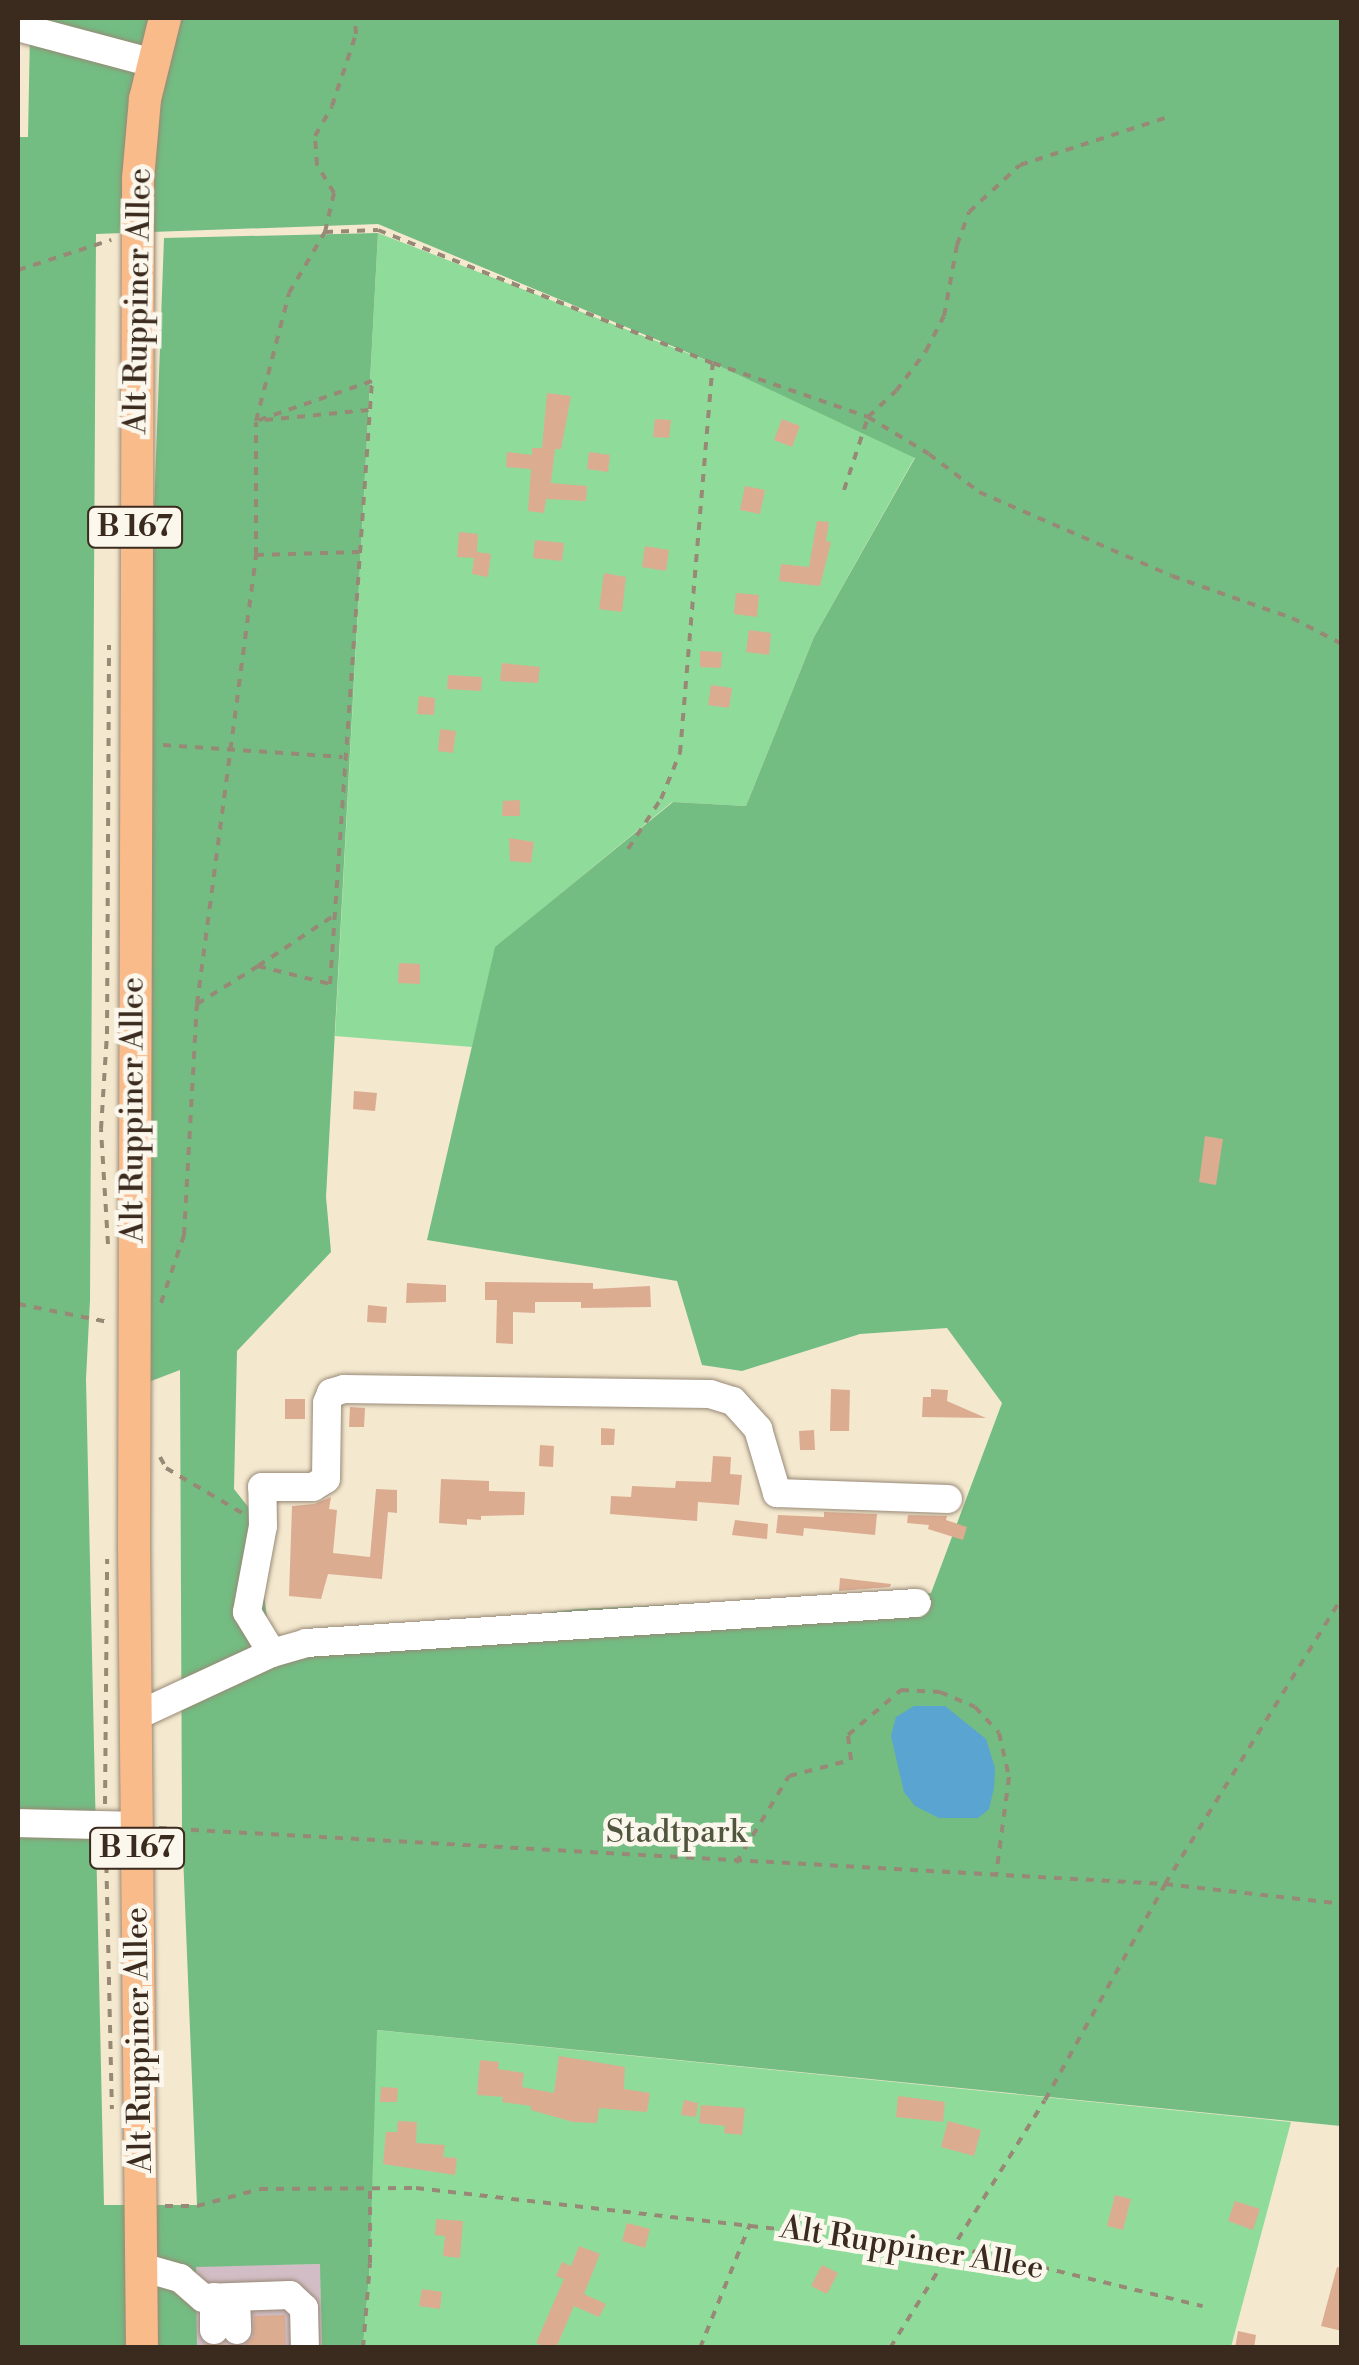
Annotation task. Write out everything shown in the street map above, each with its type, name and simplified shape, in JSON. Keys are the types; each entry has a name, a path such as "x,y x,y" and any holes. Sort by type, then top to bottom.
{"main road":[{"name":"Alt Ruppiner Allee","path":"142,2348 134,743 138,179 152,63 165,18"}],"street":[{"path":"18,27 152,63"},
{"path":"272,1653 247,1612 263,1526 262,1486 312,1487 326,1479 331,1393 379,1390 710,1394 733,1400 758,1429 777,1493 948,1499"},
{"path":"136,1716 272,1653 306,1644 917,1603"},
{"path":"18,1823 137,1826"},
{"path":"142,2268 180,2278 203,2298 290,2295 304,2308 305,2348"},
{"path":"225,2297 225,2330"}],"path":[{"path":"158,1316 184,1235 197,1004 256,555 256,421 290,292 326,232 334,193 317,166 315,136 332,106 356,34 354,18"},
{"path":"844,490 868,417 896,391 944,316 957,245 969,212 1020,166 1168,117"},
{"path":"326,232 378,230 712,364 868,417 929,454 979,492 1172,576 1292,618 1342,644"},
{"path":"18,270 111,240"},
{"path":"628,849 660,799 680,753 712,364"},
{"path":"256,421 372,380 330,984 258,966"},
{"path":"256,421 370,410"},
{"path":"256,555 359,552"},
{"path":"134,743 344,757"},
{"path":"197,1004 334,915"},
{"path":"18,1304 108,1322"},
{"path":"155,1446 166,1468 263,1526"},
{"path":"890,2348 1045,2100 1165,1884 1342,1597"},
{"path":"736,1863 789,1776 850,1760 848,1735 902,1690 940,1692 975,1707 999,1733 1009,1777 996,1876"},
{"path":"137,1826 736,1863 1165,1884 1342,1904"},
{"path":"363,2348 370,2262 370,2188"},
{"name":"Alt Ruppiner Allee","path":"140,2206 196,2206 260,2189 416,2188 950,2248 1204,2306"},
{"path":"700,2348 750,2224"}],"shaded area":[{"path":"321,2264 322,2347 197,2347 195,2266"}],"green space":[{"name":"Stadtpark","path":"18,18 1341,18 1341,2126 377,2030 370,2263 363,2347 322,2347 320,2264 196,2267 197,2347 18,2347 18,137 28,137 30,32","holes":["378,224 713,363 915,458 814,637 746,806 673,802 495,947 427,1240 677,1281 702,1365 742,1371 860,1334 947,1328 1002,1403 931,1593 577,1609 271,1647 253,1513 234,1489 237,1351 331,1252 326,1197 378,233 164,238 145,756 138,1386 180,1370 182,1829 197,2205 104,2205 86,1379 90,1300 96,234"]},
{"path":"378,233 713,363 915,457 814,637 746,806 672,802 496,947 472,1047 335,1036"},
{"path":"376,2030 1291,2122 1231,2347 363,2348 370,2263"}],"water":[{"path":"914,1706 945,1706 986,1739 995,1768 994,1788 989,1809 978,1818 939,1818 915,1806 904,1792 891,1736 896,1717"}],"building":[{"path":"547,393 571,396 561,449 555,449 551,483 587,486 586,501 546,499 544,513 528,511 531,469 506,467 507,452 532,455 532,448 542,448"},
{"path":"655,419 671,420 669,438 653,437"},
{"path":"782,419 800,426 792,447 774,440"},
{"path":"589,452 610,455 608,472 587,469"},
{"path":"745,486 765,490 760,514 740,510"},
{"path":"817,521 829,522 826,541 831,542 820,586 779,581 781,564 809,567"},
{"path":"459,532 478,534 477,552 491,554 488,577 472,574 474,558 457,557"},
{"path":"535,540 564,543 562,561 533,558"},
{"path":"645,546 669,550 666,571 642,567"},
{"path":"604,573 626,577 622,612 599,609"},
{"path":"736,593 759,595 757,617 734,614"},
{"path":"749,630 771,633 769,655 746,652"},
{"path":"700,651 722,652 721,668 700,667"},
{"path":"502,663 540,667 538,683 500,681"},
{"path":"448,675 482,677 481,691 447,689"},
{"path":"711,685 732,688 729,708 708,705"},
{"path":"419,696 435,698 434,715 417,714"},
{"path":"440,729 456,731 453,753 438,751"},
{"path":"520,800 520,816 502,816 503,801"},
{"path":"509,838 534,842 531,863 510,861"},
{"path":"399,963 420,964 420,984 398,983"},
{"path":"354,1091 377,1093 375,1111 353,1109"},
{"path":"1205,1136 1223,1139 1216,1185 1199,1182"},
{"path":"485,1282 593,1283 593,1289 650,1286 651,1307 581,1308 581,1302 535,1302 535,1313 513,1312 513,1344 496,1343 497,1300 485,1300"},
{"path":"407,1283 446,1285 446,1302 406,1303"},
{"path":"368,1305 387,1307 386,1323 367,1322"},
{"path":"831,1389 850,1390 849,1431 830,1431"},
{"path":"931,1389 948,1390 947,1401 986,1418 922,1417 923,1397 931,1397"},
{"path":"285,1399 305,1399 305,1419 285,1419"},
{"path":"350,1407 365,1408 364,1427 349,1427"},
{"path":"601,1428 615,1429 614,1445 601,1445"},
{"path":"814,1430 815,1450 800,1450 799,1431"},
{"path":"540,1445 554,1446 553,1467 539,1466"},
{"path":"713,1456 731,1457 730,1474 742,1475 739,1505 698,1502 697,1521 610,1514 611,1496 631,1497 632,1486 675,1488 676,1481 711,1482"},
{"path":"441,1479 489,1481 489,1491 525,1492 524,1515 481,1516 481,1520 467,1519 467,1525 439,1523"},
{"path":"376,1489 397,1490 397,1513 388,1512 382,1579 328,1574 321,1599 289,1596 292,1506 331,1497 329,1509 337,1510 333,1553 370,1557"},
{"path":"824,1512 877,1514 875,1535 804,1528 803,1536 776,1533 778,1515 824,1517"},
{"path":"908,1515 947,1516 946,1520 967,1527 963,1540 928,1529 929,1525 907,1523"},
{"path":"735,1520 768,1524 767,1539 732,1535"},
{"path":"840,1578 891,1584 839,1591"},
{"path":"559,2056 625,2067 624,2089 650,2093 647,2112 599,2108 597,2123 573,2122 531,2110 531,2106 502,2102 503,2097 477,2095 480,2060 499,2062 498,2069 524,2073 522,2087 554,2093"},
{"path":"381,2087 398,2088 397,2102 380,2102"},
{"path":"898,2096 945,2102 943,2122 896,2117"},
{"path":"684,2100 698,2103 696,2117 681,2115"},
{"path":"701,2105 745,2108 742,2135 724,2133 725,2126 699,2123"},
{"path":"398,2121 417,2122 416,2143 445,2145 443,2157 457,2158 455,2175 383,2164 386,2132 397,2132"},
{"path":"948,2121 981,2130 974,2156 941,2147"},
{"path":"1115,2195 1131,2199 1123,2230 1107,2226"},
{"path":"1235,2201 1260,2209 1253,2230 1228,2221"},
{"path":"436,2219 463,2221 460,2258 443,2256 445,2236 435,2235"},
{"path":"627,2223 650,2229 645,2248 622,2241"},
{"path":"579,2246 600,2254 584,2294 606,2304 599,2317 574,2306 556,2348 548,2348 536,2343 564,2279 556,2276 562,2262 571,2266"},
{"path":"822,2265 838,2273 827,2294 811,2286"},
{"path":"1337,2267 1342,2268 1342,2331 1321,2326"},
{"path":"422,2289 442,2292 440,2309 419,2306"},
{"path":"285,2315 286,2348 204,2348 204,2344 245,2345 253,2337 254,2316"},
{"path":"1238,2331 1256,2335 1254,2348 1235,2348"}]}
